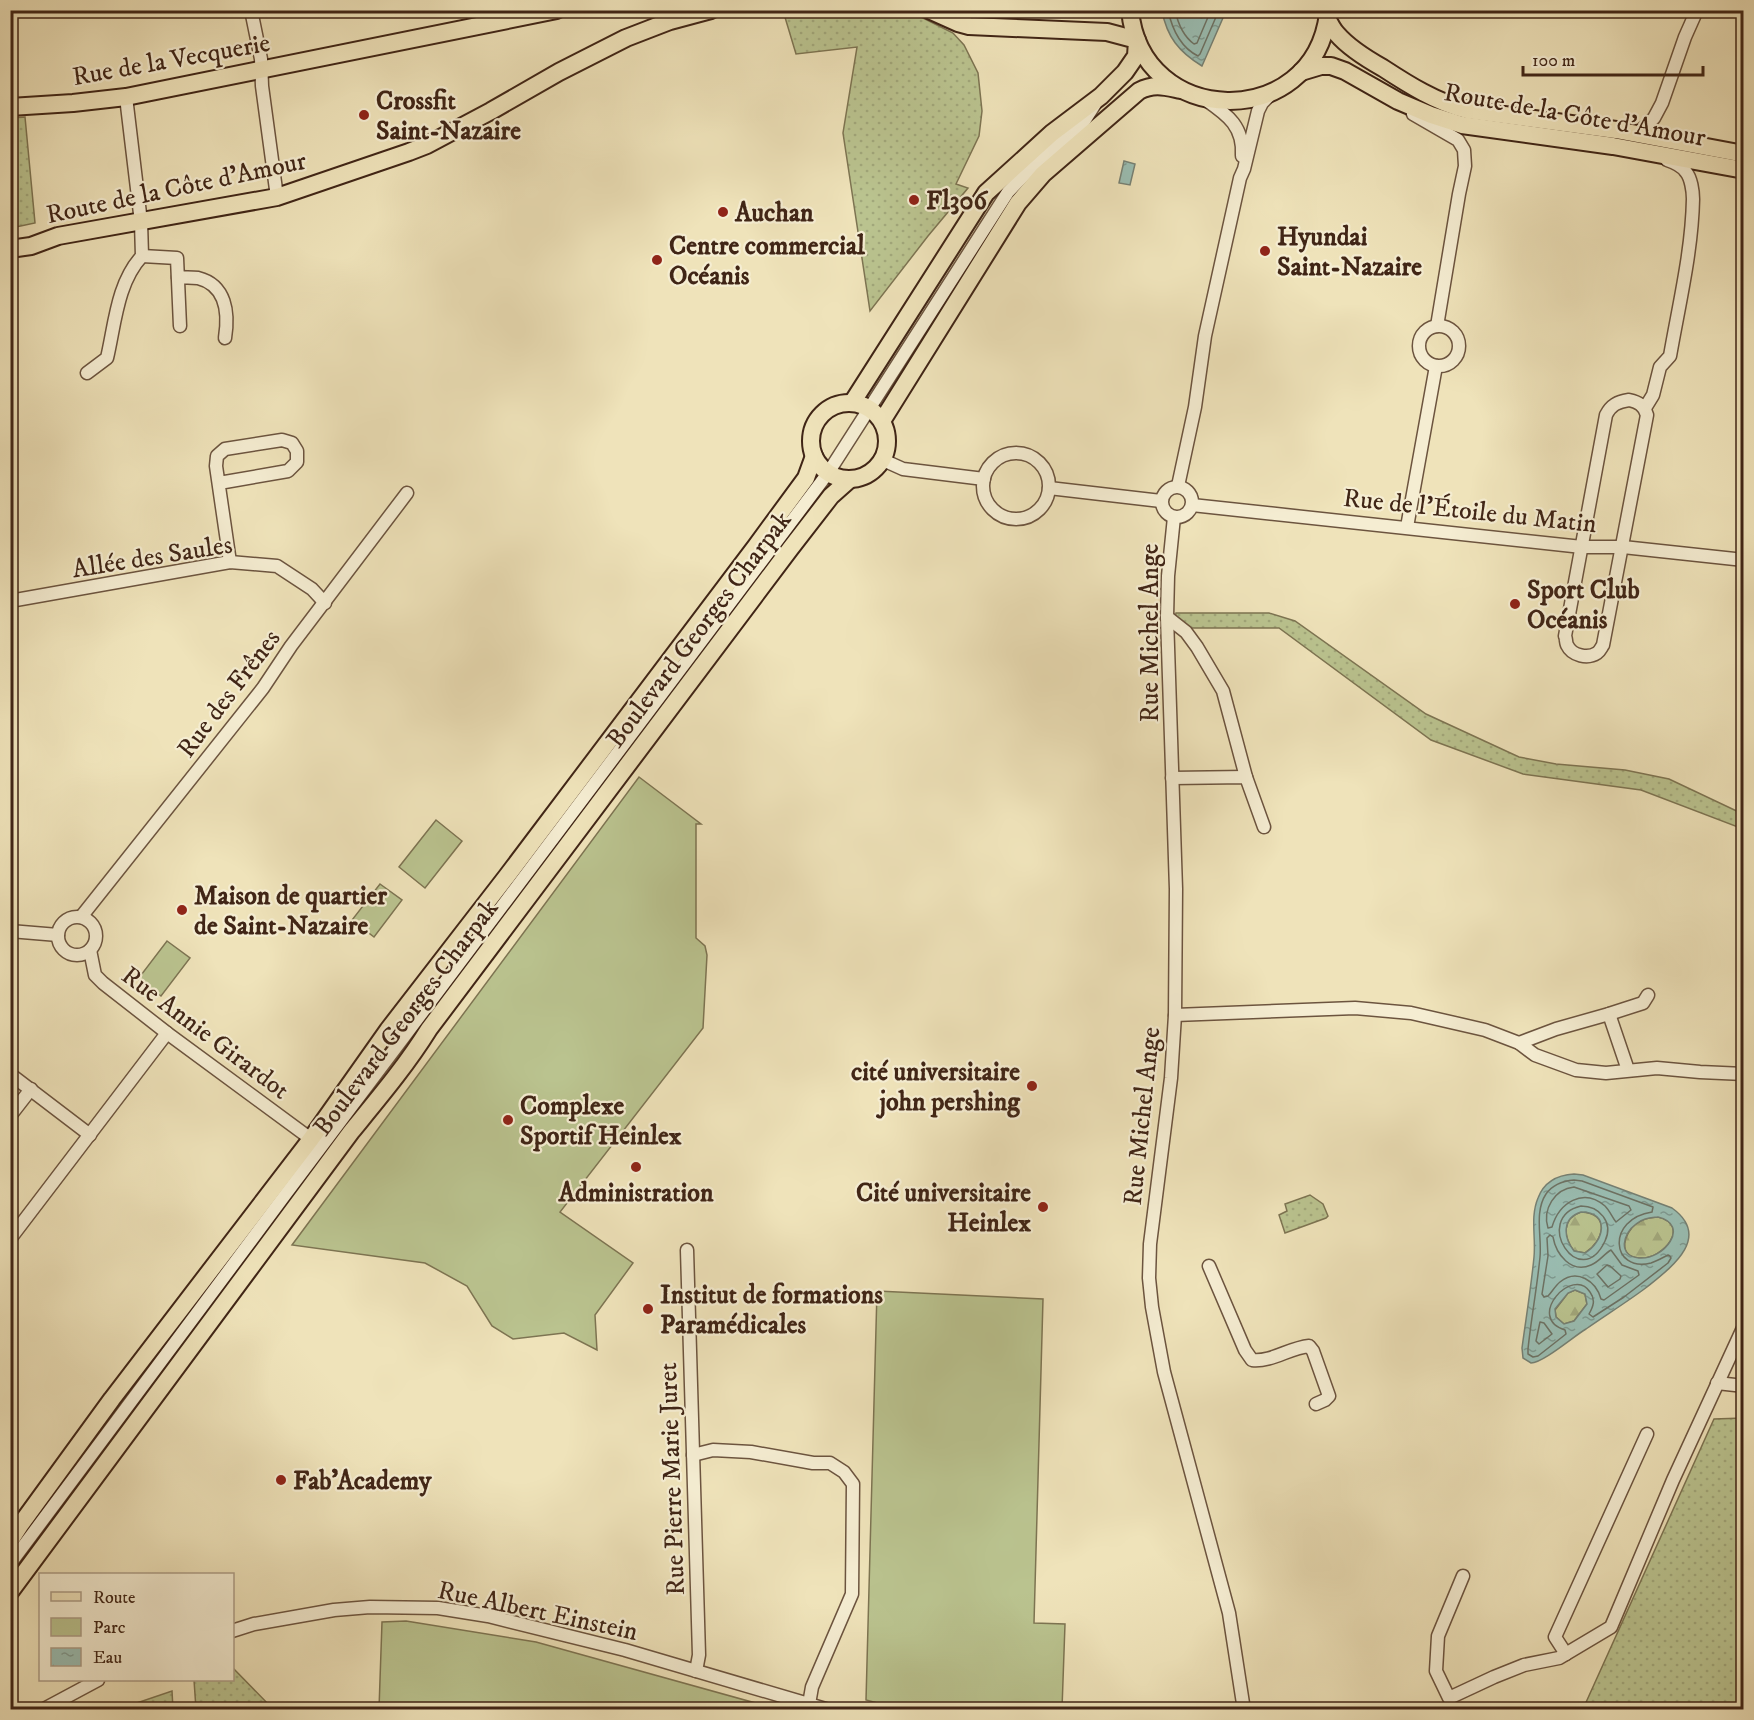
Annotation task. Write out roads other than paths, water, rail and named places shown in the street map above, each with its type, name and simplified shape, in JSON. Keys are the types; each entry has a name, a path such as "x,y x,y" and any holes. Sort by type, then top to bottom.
{"main road":[{"name":"Rue de la Vecquerie","path":"10,106 73,104 126,97 557,10"},
{"name":"Route de la Côte d'Amour","path":"10,249 31,246 58,236 278,197 426,145 608,47 670,21 711,10"},
{"path":"929,10 969,26 1107,32 1137,40"},
{"path":"1130,10 1137,40 1155,69 1182,90 1206,100 1224,102 1241,102 1273,92 1301,72 1317,50 1328,14"},
{"name":"Route de la Côte d'Amour","path":"1328,14 1336,33 1369,60 1452,106 1636,134 1743,154"},
{"path":"852,403 986,194 1052,133 1101,96 1125,72 1136,56 1137,40"},
{"name":"Route de la Côte d'Amour","path":"1301,72 1321,66 1331,66 1345,71 1398,101 1462,125 1640,151 1743,170"},
{"path":"876,415 895,400 1018,204 1043,174 1139,91 1157,85 1182,90"},
{"path":"842,403 852,403 876,415 886,430 888,440 887,450 877,468 868,475 849,480 828,473 819,465 814,456 811,438 817,420 823,413 842,403"},
{"name":"Boulevard Georges Charpak","path":"10,1540 119,1390 311,1139 388,1030 799,488 806,478 814,456"},
{"name":"Boulevard Georges Charpak","path":"10,1592 668,709 831,496 849,480"}],"street":[{"path":"251,10 261,59 278,197"},
{"path":"1636,134 1654,118 1662,103 1697,10"},
{"path":"1178,486 1195,407 1205,336 1240,178 1258,111 1273,92"},
{"path":"10,1564 285,1194 828,473 876,415 1008,192 1039,160 1081,126 1101,96"},
{"path":"87,373 107,358 121,294 132,267 142,256 141,222 126,97"},
{"path":"1206,100 1234,122 1241,136 1240,178"},
{"path":"1398,101 1415,116 1458,140 1464,150 1465,166 1437,326"},
{"path":"1081,126 1109,117"},
{"path":"1640,151 1672,161 1686,172 1693,197 1688,246 1670,356 1660,367 1653,395 1645,408 1646,421 1603,645 1597,653 1587,656 1578,655 1566,645 1565,636 1606,415 1610,407 1618,401 1638,402 1645,408"},
{"path":"142,256 177,258 180,326"},
{"path":"178,277 197,278 213,284 223,298 228,320 225,338"},
{"path":"1437,326 1451,330 1459,346 1450,362 1436,366 1422,357 1419,345 1423,333 1437,326"},
{"path":"1407,527 1436,366"},
{"path":"219,483 288,471 297,462 297,451 292,442 282,440 225,449 217,456 216,466 230,562"},
{"path":"1012,453 1022,453 1031,456 1045,470 1049,488 1047,498 1036,512 1028,517 1008,518 998,514 991,507 983,489 984,479 994,461 1012,453"},
{"path":"883,460 903,469 984,479"},
{"path":"1178,486 1190,495 1192,505 1188,513 1174,517 1166,514 1161,501 1164,492 1178,486"},
{"path":"1049,488 1161,501"},
{"name":"Rue des Frênes","path":"81,917 263,688 291,646 407,493"},
{"name":"Rue de l'Étoile du Matin","path":"1192,505 1581,547 1623,547 1743,560"},
{"name":"Rue Michel Ange","path":"1174,517 1168,576 1167,617 1176,889 1175,1015 1171,1078 1150,1244 1149,1278 1164,1372 1229,1613 1244,1710"},
{"name":"Allée des Saules","path":"10,601 230,562 277,566 312,589 325,603"},
{"path":"1167,617 1186,632 1223,692 1246,777 1264,827"},
{"path":"1172,778 1246,777"},
{"path":"81,917 92,923 96,940 90,950 81,954 68,952 61,945 58,934 64,922 69,918 81,917"},
{"path":"10,932 58,934"},
{"name":"Rue Annie Girardot","path":"90,950 95,975 100,980 167,1033 311,1139"},
{"path":"1519,1043 1556,1029 1643,1003 1648,995"},
{"path":"1175,1015 1355,1008 1412,1013 1485,1030 1519,1043 1535,1055 1576,1070 1606,1073 1657,1068 1743,1074"},
{"path":"1609,1014 1628,1070"},
{"path":"10,1239 167,1033"},
{"path":"10,1074 90,1135"},
{"path":"10,1116 31,1089"},
{"name":"Rue Pierre Marie Juret","path":"687,1250 699,1655 696,1671"},
{"path":"1209,1266 1245,1350 1252,1360 1270,1358 1306,1346 1313,1351 1329,1396 1326,1400 1316,1404"},
{"path":"1463,1576 1438,1636 1436,1671 1449,1698 1514,1669 1559,1658 1611,1627 1673,1480 1743,1326"},
{"path":"1717,1383 1743,1386"},
{"path":"1566,1654 1555,1637 1647,1434"},
{"path":"693,1455 713,1450 751,1452 813,1463 830,1463 844,1472 853,1484 852,1594 812,1687 809,1704"},
{"name":"Rue Albert Einstein","path":"234,1630 254,1624 334,1610 370,1607 438,1608 488,1616 625,1650 829,1710"},
{"path":"42,1710 96,1681"}],"water":[{"path":"1162,11 1226,11 1202,66 1175,43 1167,29"},
{"path":"1124,161 1135,164 1130,185 1119,183"},
{"path":"1568,1175 1583,1175 1672,1208 1683,1219 1688,1230 1688,1240 1684,1251 1676,1261 1647,1287 1551,1354 1531,1363 1523,1358 1522,1348 1534,1257 1536,1205 1541,1192 1548,1184","holes":["1581,1212 1591,1213 1597,1217 1601,1228 1597,1242 1585,1253 1574,1251 1566,1234 1570,1219","1658,1217 1668,1221 1673,1234 1665,1248 1657,1254 1639,1258 1632,1256 1625,1249 1625,1238 1631,1228 1647,1219","1575,1290 1585,1294 1587,1304 1574,1321 1564,1324 1556,1317 1555,1309 1568,1293"]}],"place":[{"name":"Crossfit Saint-Nazaire","path":"364,115"},
{"name":"Fl306","path":"914,200"},
{"name":"Auchan","path":"723,212"},
{"name":"Hyundai Saint-Nazaire","path":"1265,251"},
{"name":"Centre commercial Océanis","path":"657,260"},
{"name":"Sport Club Océanis","path":"1515,604"},
{"name":"Maison de quartier de Saint-Nazaire","path":"182,910"},
{"name":"cité universitaire john pershing","path":"1032,1086"},
{"name":"Complexe Sportif Heinlex","path":"508,1120"},
{"name":"Administration","path":"636,1167"},
{"name":"Cité universitaire Heinlex","path":"1043,1207"},
{"name":"Institut de formations Paramédicales","path":"648,1309"},
{"name":"Fab’Academy","path":"281,1480"}]}
